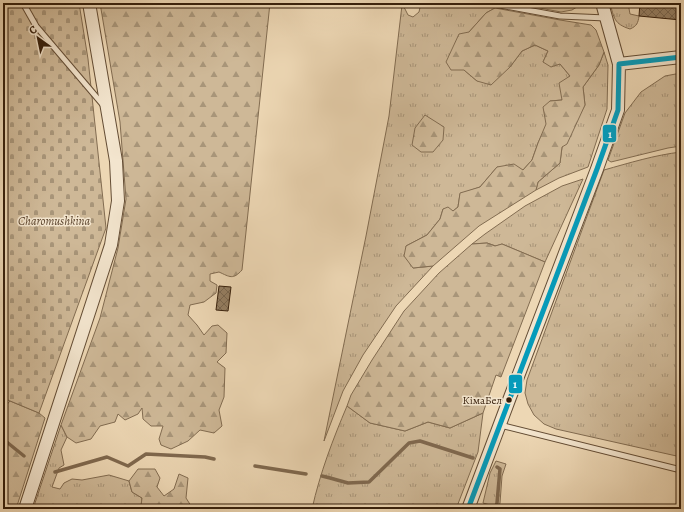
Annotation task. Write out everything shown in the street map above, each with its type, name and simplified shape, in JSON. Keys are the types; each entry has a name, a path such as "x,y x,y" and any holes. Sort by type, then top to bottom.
{"street":[{"path":"24,509 111,245 118,201 116,161 89,3"},
{"path":"468,509 618,110 619,64 602,3"},
{"path":"619,64 681,57"}],"lane":[{"path":"23,3 36,26 108,110"},
{"path":"490,3 560,16 606,18"},
{"path":"499,425 681,470"}],"green space":[{"name":"Charomushkina","path":"3,3 79,3 88,59 106,228 39,413 3,398"},
{"path":"100,3 270,3 242,270 231,277 219,272 210,274 210,281 217,285 216,293 204,302 190,305 188,315 204,335 212,326 218,325 227,333 226,353 217,362 225,368 224,397 219,410 222,426 214,433 200,430 188,441 171,449 161,445 159,439 163,426 151,426 143,419 142,408 138,414 125,420 118,414 115,422 100,426 91,439 76,443 67,437 61,425 100,318 118,248 126,199 120,122"},
{"path":"421,3 454,3 495,8 486,13 469,32 464,70 477,81 510,67 522,51 535,45 548,51 543,62 560,64 570,76 562,100 550,101 547,124 532,160 523,170 497,167 480,187 460,194 458,207 453,211 443,209 440,219 427,235 406,246 413,268 433,266 396,306 363,355 343,391 324,441 389,116 402,5 408,15 413,17 419,12"},
{"path":"513,3 581,3 572,10 561,12"},
{"path":"610,3 628,3 630,14 639,16 636,25 630,29 618,23"},
{"path":"495,8 591,25 596,30 604,52 599,65 583,87 585,105 567,144 562,147 560,163 538,182 536,190 479,226 433,266 413,268 404,256 406,246 427,235 440,219 443,209 448,207 453,211 458,207 460,193 480,187 497,167 514,164 523,170 532,160 546,124 543,107 550,101 562,100 559,83 570,76 560,64 551,67 543,62 548,51 535,45 522,51 510,67 491,85 477,81 464,70 451,70 446,62 459,34 469,32 486,13"},
{"path":"604,52 608,65 607,109 588,167 559,178 536,190 538,182 560,163 562,147 585,105 583,87 599,65"},
{"path":"681,73 681,146 611,162 608,160 625,113 641,92 665,76"},
{"path":"425,115 444,127 443,140 433,152 421,152 412,145 415,128"},
{"path":"681,152 681,457 556,429 544,424 534,415 528,404 525,393 527,380 604,170 652,157"},
{"path":"583,179 545,262 502,244 496,246 487,243 472,244 525,206 562,186"},
{"path":"487,243 495,246 502,244 545,262 501,377 496,375 483,413 450,428 428,422 405,431 370,423 347,406 351,395 372,360 404,311 439,273 472,244"},
{"path":"10,401 39,413 45,418 16,509 3,509 3,409"},
{"path":"347,406 370,423 405,431 428,422 450,428 483,413 478,452 456,509 312,509 327,456"},
{"path":"61,425 67,437 61,450 64,465 59,468 52,487 60,489 64,483 72,479 82,480 109,475 129,481 132,492 142,498 141,506 144,509 33,509"},
{"path":"496,461 506,464 502,476 500,503 498,509 489,509 490,505 483,503 490,473"},
{"path":"138,469 155,469 160,478 157,487 164,496 174,489 179,474 188,478 186,498 193,509 144,509 141,506 142,498 132,492 129,481"}],"building":[{"path":"640,3 681,3 681,20 639,16"},
{"path":"219,286 231,287 228,311 216,310"}],"waterway":[{"path":"3,439 24,456"},
{"path":"322,476 348,483 369,482 409,443 420,441 473,458"},
{"path":"55,472 107,457 128,466 146,454 205,457 214,459"},
{"path":"255,466 306,474"},
{"path":"495,509 497,503 500,469 497,467"}],"transit line":[{"name":"1","path":"468,509 618,110 619,64 681,57"}],"place":[{"name":"КімаБел","path":"509,400"}]}
